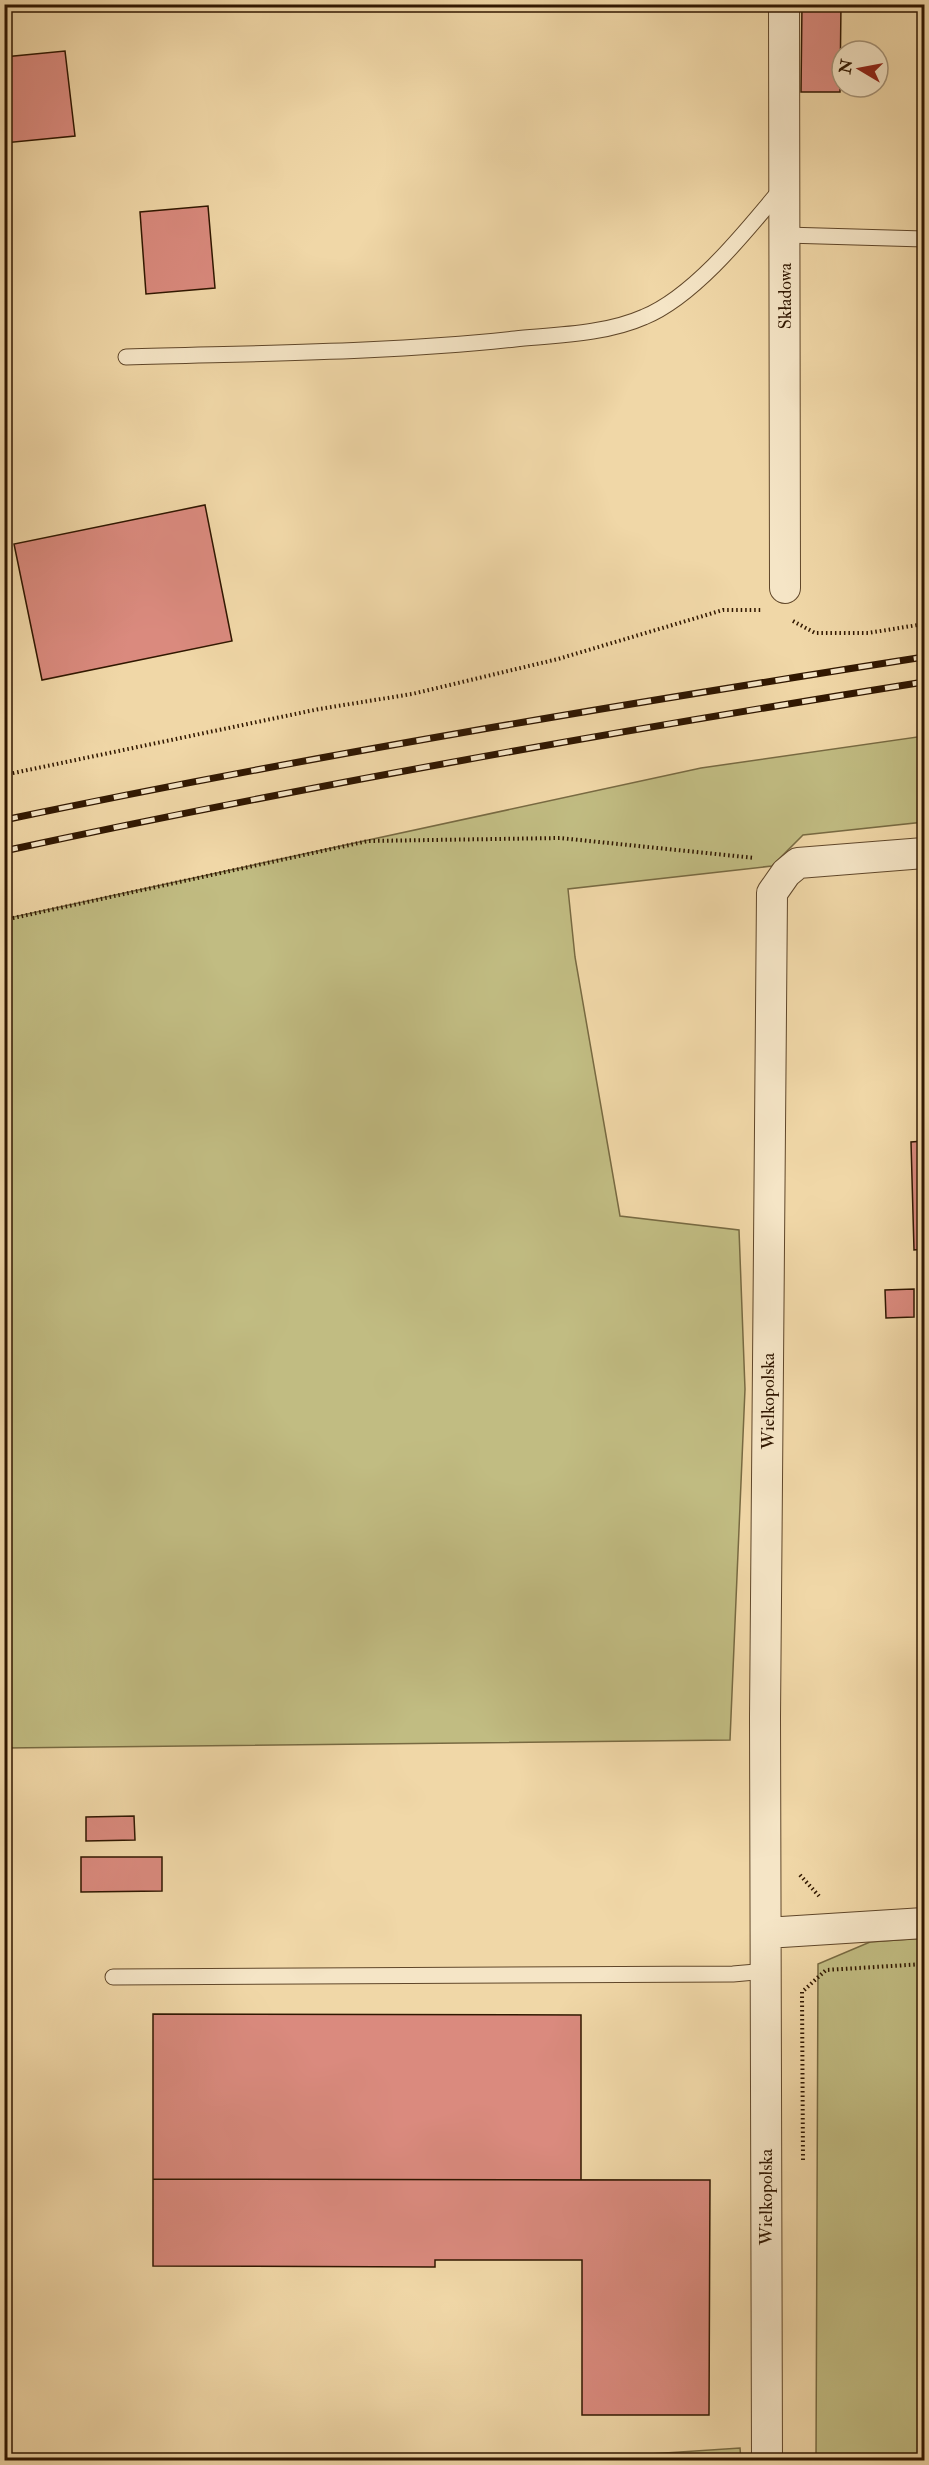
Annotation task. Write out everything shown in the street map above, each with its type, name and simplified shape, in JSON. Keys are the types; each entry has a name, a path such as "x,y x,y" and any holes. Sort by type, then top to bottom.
{"street":[{"name":"Składowa","path":"784,4 785,588"},
{"path":"792,868 924,853"},
{"name":"Wielkopolska","path":"767,2460 765,1705 772,893 792,868"},
{"path":"766,1933 924,1923"}],"lane":[{"path":"126,357 432,348 611,327 645,317 677,297 735,245 786,183"},
{"path":"786,235 924,239"},
{"path":"113,1977 733,1974 765,1971"}],"path":[{"path":"4,775 319,709 412,694 558,659 723,609 763,610"},
{"path":"788,618 815,633 868,633 924,624"},
{"path":"4,920 368,841 560,838 792,868"},
{"path":"795,1870 824,1902 826,1970"},
{"path":"803,2168 802,1992 826,1970 924,1964"}],"shaded area":[{"path":"924,736 924,822 803,835 772,866 568,889 575,957 620,1216 739,1230 745,1389 730,1740 5,1748 4,919 701,768"},
{"path":"924,1938 924,2460 816,2460 818,1964 870,1942"},
{"path":"740,2448 741,2460 559,2460"}],"building":[{"path":"802,4 841,4 841,39 830,39 830,92 801,92"},
{"path":"65,51 75,136 4,143 4,57"},
{"path":"208,206 215,288 146,294 140,212"},
{"path":"205,505 232,641 42,680 14,544"},
{"path":"924,1141 924,1249 914,1250 911,1142"},
{"path":"914,1289 914,1317 886,1318 885,1290"},
{"path":"134,1816 135,1840 86,1841 86,1817"},
{"path":"81,1857 162,1857 162,1891 81,1892"},
{"path":"153,2014 581,2015 581,2180 153,2179"},
{"path":"153,2179 710,2180 709,2415 582,2415 582,2260 435,2260 435,2267 153,2266"}],"railway":[{"path":"4,820 233,774 463,732 924,657"},
{"path":"4,851 463,760 924,682"}]}
